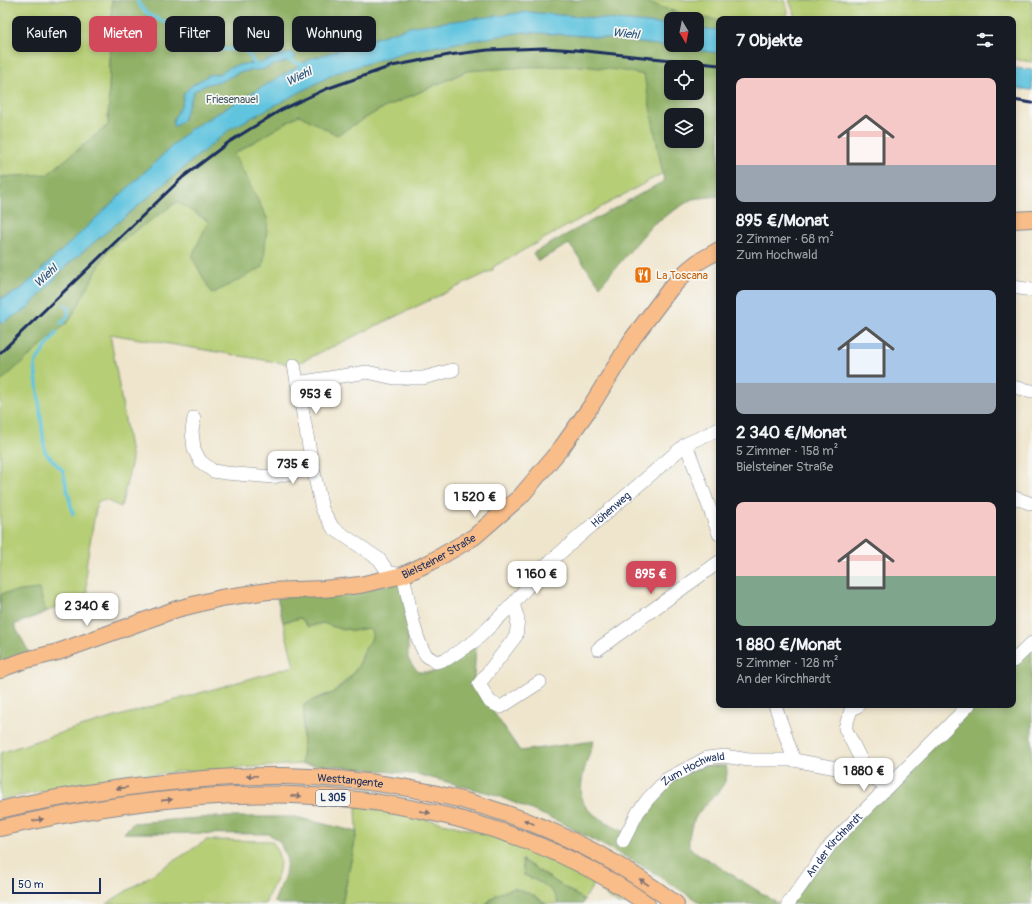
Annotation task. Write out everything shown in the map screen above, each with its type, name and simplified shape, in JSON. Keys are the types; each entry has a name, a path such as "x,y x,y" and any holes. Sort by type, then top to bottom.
{"main road":[{"path":"1016,220 1032,219"},
{"name":"Bielsteiner Straße","path":"0,670 6,666 58,652 177,609 221,598 268,591 360,585 403,575 431,562 474,537 521,496 562,447 591,406 633,338 670,289 688,270 698,262 716,252"},
{"name":"Bielsteiner Straße","path":"0,678 7,677 28,668 58,652"},
{"name":"Westtangente","path":"0,810 112,789 230,777 310,777 384,784 457,798 533,824 611,861 676,904"},
{"name":"Westtangente","path":"0,828 33,820 134,804 201,796 269,795 355,800 432,813 496,829 554,852 583,866 611,881 647,904"}],"street":[{"path":"1016,287 1032,290"},
{"path":"294,365 322,509 333,528 379,559 388,572 403,575"},
{"path":"297,383 367,372 394,378 423,378 453,370"},
{"path":"1016,388 1032,391"},
{"path":"194,418 192,431 194,449 200,461 213,470 226,473 273,477 313,468"},
{"name":"Höhenweg","path":"403,575 417,635 422,649 428,657 436,662 447,659 476,640 513,604 545,566 686,444 716,430"},
{"path":"686,444 716,519"},
{"path":"1016,498 1032,504"},
{"path":"598,649 716,564"},
{"path":"513,604 518,619 516,636 479,684 490,702 501,707 540,682"},
{"path":"1016,657 1032,643"},
{"path":"776,708 794,760"},
{"path":"854,708 851,710 845,728 868,774"},
{"name":"An der Kirchhardt","path":"788,904 831,844 966,708"},
{"name":"Zum Hochwald","path":"623,841 638,812 667,779 707,758 724,756 748,760 794,760 868,774 887,787"}],"green space":[{"path":"0,0 112,0 111,16 89,16 89,52 110,52 108,122 135,90 664,46 664,52 698,52 700,60 664,60 664,100 704,100 704,86 716,156 716,173 662,169 663,173 493,267 493,270 294,365 110,334 132,460 121,507 105,500 97,502 86,566 87,594 46,612 39,589 0,623 0,217 45,175 0,177","holes":["465,72 379,110 360,121 438,75"]},
{"name":"Friesenauel","path":"112,0 639,0 676,12 664,12 664,52 704,52 704,18 716,20 716,196 692,199 653,224 600,286 569,244 538,261 533,253 664,181 644,75 625,71 582,66 527,67 467,71 379,110 337,135 299,115 234,154 268,220 263,267 212,294 192,257 208,221 177,202 108,250 70,320 0,382 0,177 48,174 108,125 110,52 157,52 157,16 111,16"},
{"path":"639,0 785,0 788,11 787,16 716,16 716,22 704,20 704,12 675,12"},
{"path":"789,0 1032,0 1032,62 1016,59 1016,16 796,16"},
{"path":"398,584 403,586 408,616 408,658 411,664 419,672 433,672 449,664 476,646 474,679 484,698 520,751 594,741 583,774 581,793 586,807 611,826 628,834 663,783 703,766 726,766 727,773 722,786 701,809 693,822 689,848 779,904 702,904 650,870 558,821 493,794 420,775 302,764 304,705 310,701 330,694 346,682 359,664 365,649 370,642 372,633 368,628 353,631 347,629 343,630 323,623 308,627 301,618 283,622 277,597"},
{"path":"39,589 46,612 14,625 29,652 0,665 0,595 4,593"},
{"path":"301,618 308,627 323,623 343,630 347,629 353,631 368,628 373,635 359,665 350,677 332,693 319,697 304,706 302,764 175,772 84,783 0,800 0,753 60,733 294,666 283,622"},
{"path":"1032,647 1032,904 790,904 837,840 970,708 1016,708 1016,662"},
{"path":"356,806 402,813 487,834 523,847 577,871 595,882 584,900 522,860 524,875 550,889 558,904 546,904 533,895 497,894 486,904 342,904 357,832"},
{"path":"211,817 295,817 357,832 342,904 280,904 274,902 285,875 287,860 280,842 269,834 124,833 133,823"},
{"path":"207,840 272,841 277,850 280,866 276,880 265,904 106,904"},
{"path":"522,860 584,900 582,904 558,904 550,889 524,875"},
{"path":"606,887 630,904 618,904 601,892"},
{"path":"514,888 533,895 546,904 486,904 497,894"}],"water":[{"name":"Wiehl","path":"528,12 664,24 664,46 587,36 524,32 408,51 336,73 230,129 67,265 28,308 0,324 0,299 19,291 189,130 310,59 332,52 376,52 376,38 413,26"},
{"path":"704,29 716,30 716,53 704,51"},
{"path":"292,53 296,57 288,61 265,69 240,72 222,81 208,84 194,91 183,120 176,126 173,126 173,120 182,104 184,93 191,86 209,75 221,73 230,67 249,63 255,65 277,56"},
{"path":"1016,68 1032,70 1032,90 1016,88"}],"waterway":[{"path":"137,0 142,9 150,15 158,20 168,23 181,50 242,49 248,53 256,66 258,66"},
{"name":"Wiehl","path":"287,59 305,66"},
{"path":"61,324 68,316 69,309 65,305"},
{"path":"57,332 36,361 35,367 45,452 63,471 73,514"}],"railway":[{"path":"0,353 183,177 229,142 281,110 326,89 392,66 449,55 488,50 544,48 576,50 716,65"},
{"path":"1016,100 1032,103"}],"place":[{"name":"La Toscana","path":"643,275"}]}
